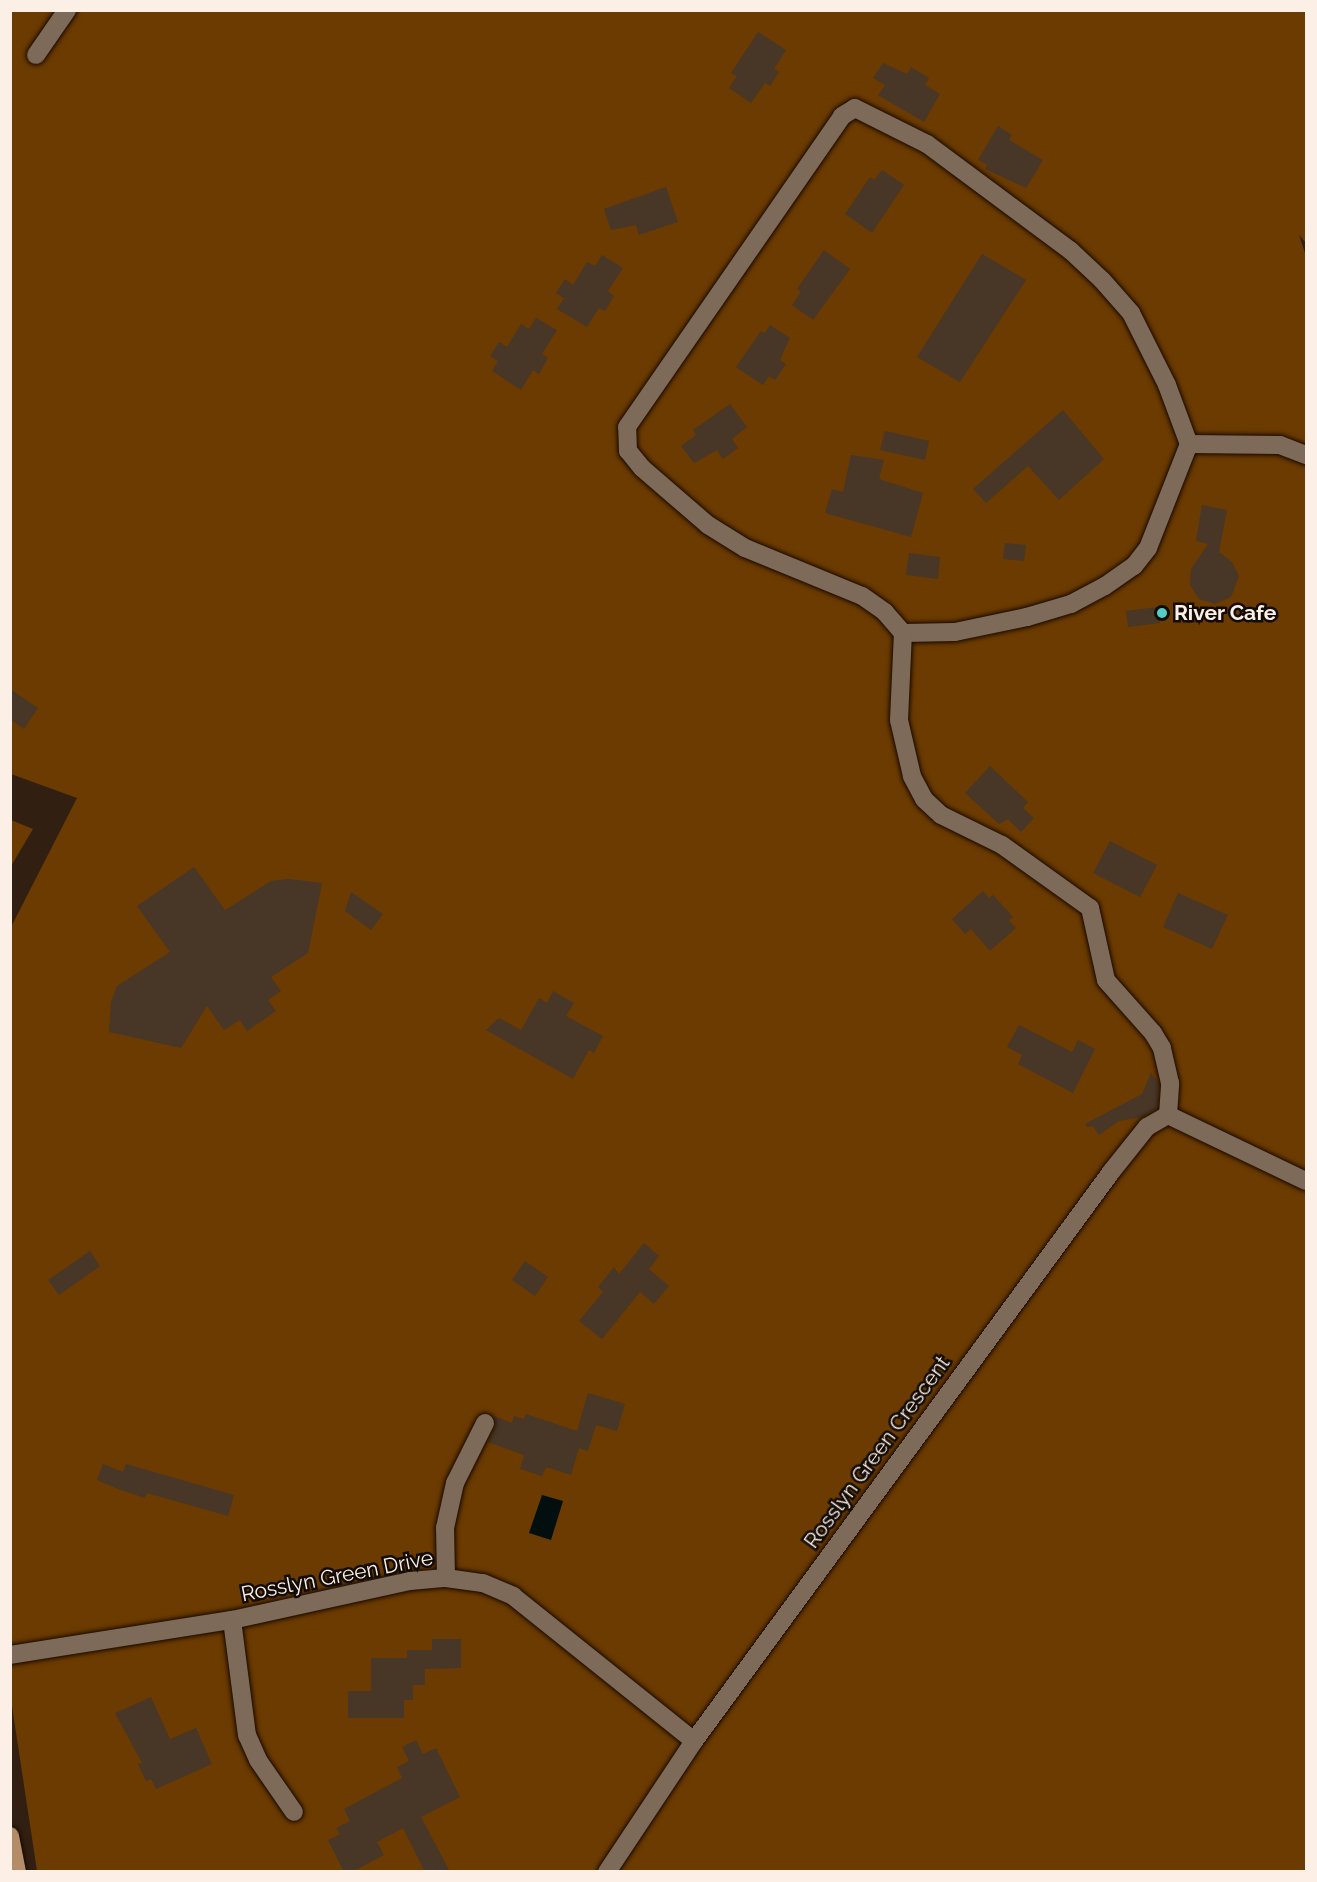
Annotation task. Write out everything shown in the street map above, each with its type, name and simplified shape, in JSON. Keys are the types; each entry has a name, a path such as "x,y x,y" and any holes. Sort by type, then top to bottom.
{"main road":[{"path":"10,1836 17,1872"}],"street":[{"path":"36,55 67,10"},
{"path":"903,633 955,632 1027,617 1071,604 1105,586 1134,566 1148,548 1189,444 1167,385 1131,313 1071,251 927,144 855,108 842,116 636,408 625,440 642,468 708,525 756,553 862,596 885,612 903,633 899,720 912,776 924,799 941,816 1002,845 1090,908 1107,980 1153,1033 1167,1064 1170,1083 1168,1115 1306,1181"},
{"path":"1189,444 1280,445 1306,455"},
{"name":"Rosslyn Green Crescent","path":"608,1872 694,1741 1111,1172 1147,1127 1168,1115"},
{"path":"446,1578 445,1528 455,1483 485,1423"},
{"name":"Rosslyn Green Drive","path":"10,1655 232,1620 410,1581 446,1578 483,1583 513,1596 694,1741"},
{"path":"232,1620 247,1735 258,1760 294,1812"}],"shaded area":[{"path":"11,11 1306,11 1306,243 1299,235 1306,256 1306,1871 37,1871 10,1693 10,929 77,798 11,774"},
{"path":"11,820 33,829 11,866"},
{"path":"542,1495 563,1501 551,1540 529,1533"}],"building":[{"path":"758,32 786,50 774,69 779,72 770,86 765,83 751,103 729,88 737,76 731,73"},
{"path":"883,63 907,74 911,67 929,78 925,85 940,94 924,122 878,95 885,85 873,78"},
{"path":"998,126 1012,135 1009,140 1043,160 1026,188 985,169 987,165 978,160"},
{"path":"882,170 904,185 872,233 845,214 870,177 874,180"},
{"path":"666,187 678,222 639,235 636,225 611,230 604,209"},
{"path":"824,250 850,269 813,320 792,305 801,292 797,289"},
{"path":"982,254 1026,280 960,382 917,357"},
{"path":"602,255 623,268 608,291 614,296 605,311 599,308 587,327 557,309 564,298 556,293 565,279 573,285 587,262 595,266"},
{"path":"536,318 557,330 542,354 548,358 539,374 533,370 521,390 492,371 498,361 490,356 499,342 507,347 521,324 529,329"},
{"path":"770,325 790,338 780,360 786,364 775,380 769,376 763,385 736,367 761,331 765,333"},
{"path":"730,404 747,427 732,439 738,448 723,459 717,450 694,463 681,446 696,435 693,430"},
{"path":"1063,410 1104,459 1059,500 1028,466 986,503 973,489"},
{"path":"885,431 929,441 925,460 880,450"},
{"path":"851,455 884,460 879,479 923,493 911,537 825,513 832,489 843,492"},
{"path":"1202,505 1227,510 1219,552 1232,562 1239,576 1231,597 1215,604 1199,599 1190,585 1191,569 1208,544 1196,541"},
{"path":"1005,543 1026,545 1024,561 1003,559"},
{"path":"909,553 940,557 938,579 906,575"},
{"path":"1158,607 1160,623 1128,627 1126,611"},
{"path":"10,689 38,708 24,729 10,719"},
{"path":"990,766 1028,802 1023,808 1034,818 1021,832 1008,819 999,824 965,793"},
{"path":"1110,841 1157,865 1140,897 1093,873"},
{"path":"194,867 225,910 271,881 289,879 322,883 308,953 271,977 281,991 268,1000 276,1011 247,1031 240,1020 224,1030 207,1006 181,1048 109,1032 111,1002 117,986 170,952 137,906"},
{"path":"983,891 989,898 993,895 1013,917 1009,920 1016,928 990,951 971,929 965,934 952,919"},
{"path":"351,892 383,914 371,930 345,911"},
{"path":"1178,893 1228,915 1212,949 1163,927"},
{"path":"553,991 574,1003 566,1016 603,1036 594,1053 589,1050 573,1079 486,1030 499,1018 521,1030 539,998 547,1003"},
{"path":"1019,1025 1072,1052 1078,1040 1095,1049 1073,1093 1018,1064 1022,1055 1007,1047"},
{"path":"1151,1073 1159,1084 1157,1108 1142,1117 1119,1121 1099,1135 1093,1126 1087,1127 1085,1124 1142,1094"},
{"path":"644,1243 659,1256 649,1269 669,1286 654,1304 640,1292 602,1339 579,1321 603,1292 598,1287 614,1267 619,1274"},
{"path":"90,1251 100,1266 59,1295 48,1280"},
{"path":"525,1261 548,1277 535,1296 512,1280"},
{"path":"588,1393 625,1404 617,1431 596,1425 588,1451 579,1448 571,1475 546,1467 542,1476 520,1469 524,1455 488,1442 495,1427 494,1416 512,1423 514,1416 524,1419 526,1414 577,1431"},
{"path":"103,1464 123,1472 126,1464 234,1495 228,1516 147,1493 145,1498 118,1489 97,1480"},
{"path":"432,1639 461,1639 461,1668 425,1669 425,1685 413,1685 413,1700 404,1700 404,1718 348,1718 348,1691 371,1691 371,1658 407,1658 407,1650 432,1650"},
{"path":"151,1697 170,1739 196,1728 212,1764 156,1789 151,1779 146,1781 138,1764 142,1763 115,1713"},
{"path":"416,1740 423,1754 436,1748 460,1797 421,1817 450,1872 425,1872 403,1828 377,1842 384,1855 352,1872 344,1872 328,1840 340,1834 336,1828 350,1821 344,1809 402,1778 397,1767 409,1761 402,1747"}],"place":[{"name":"River Cafe","path":"1162,613"}]}
